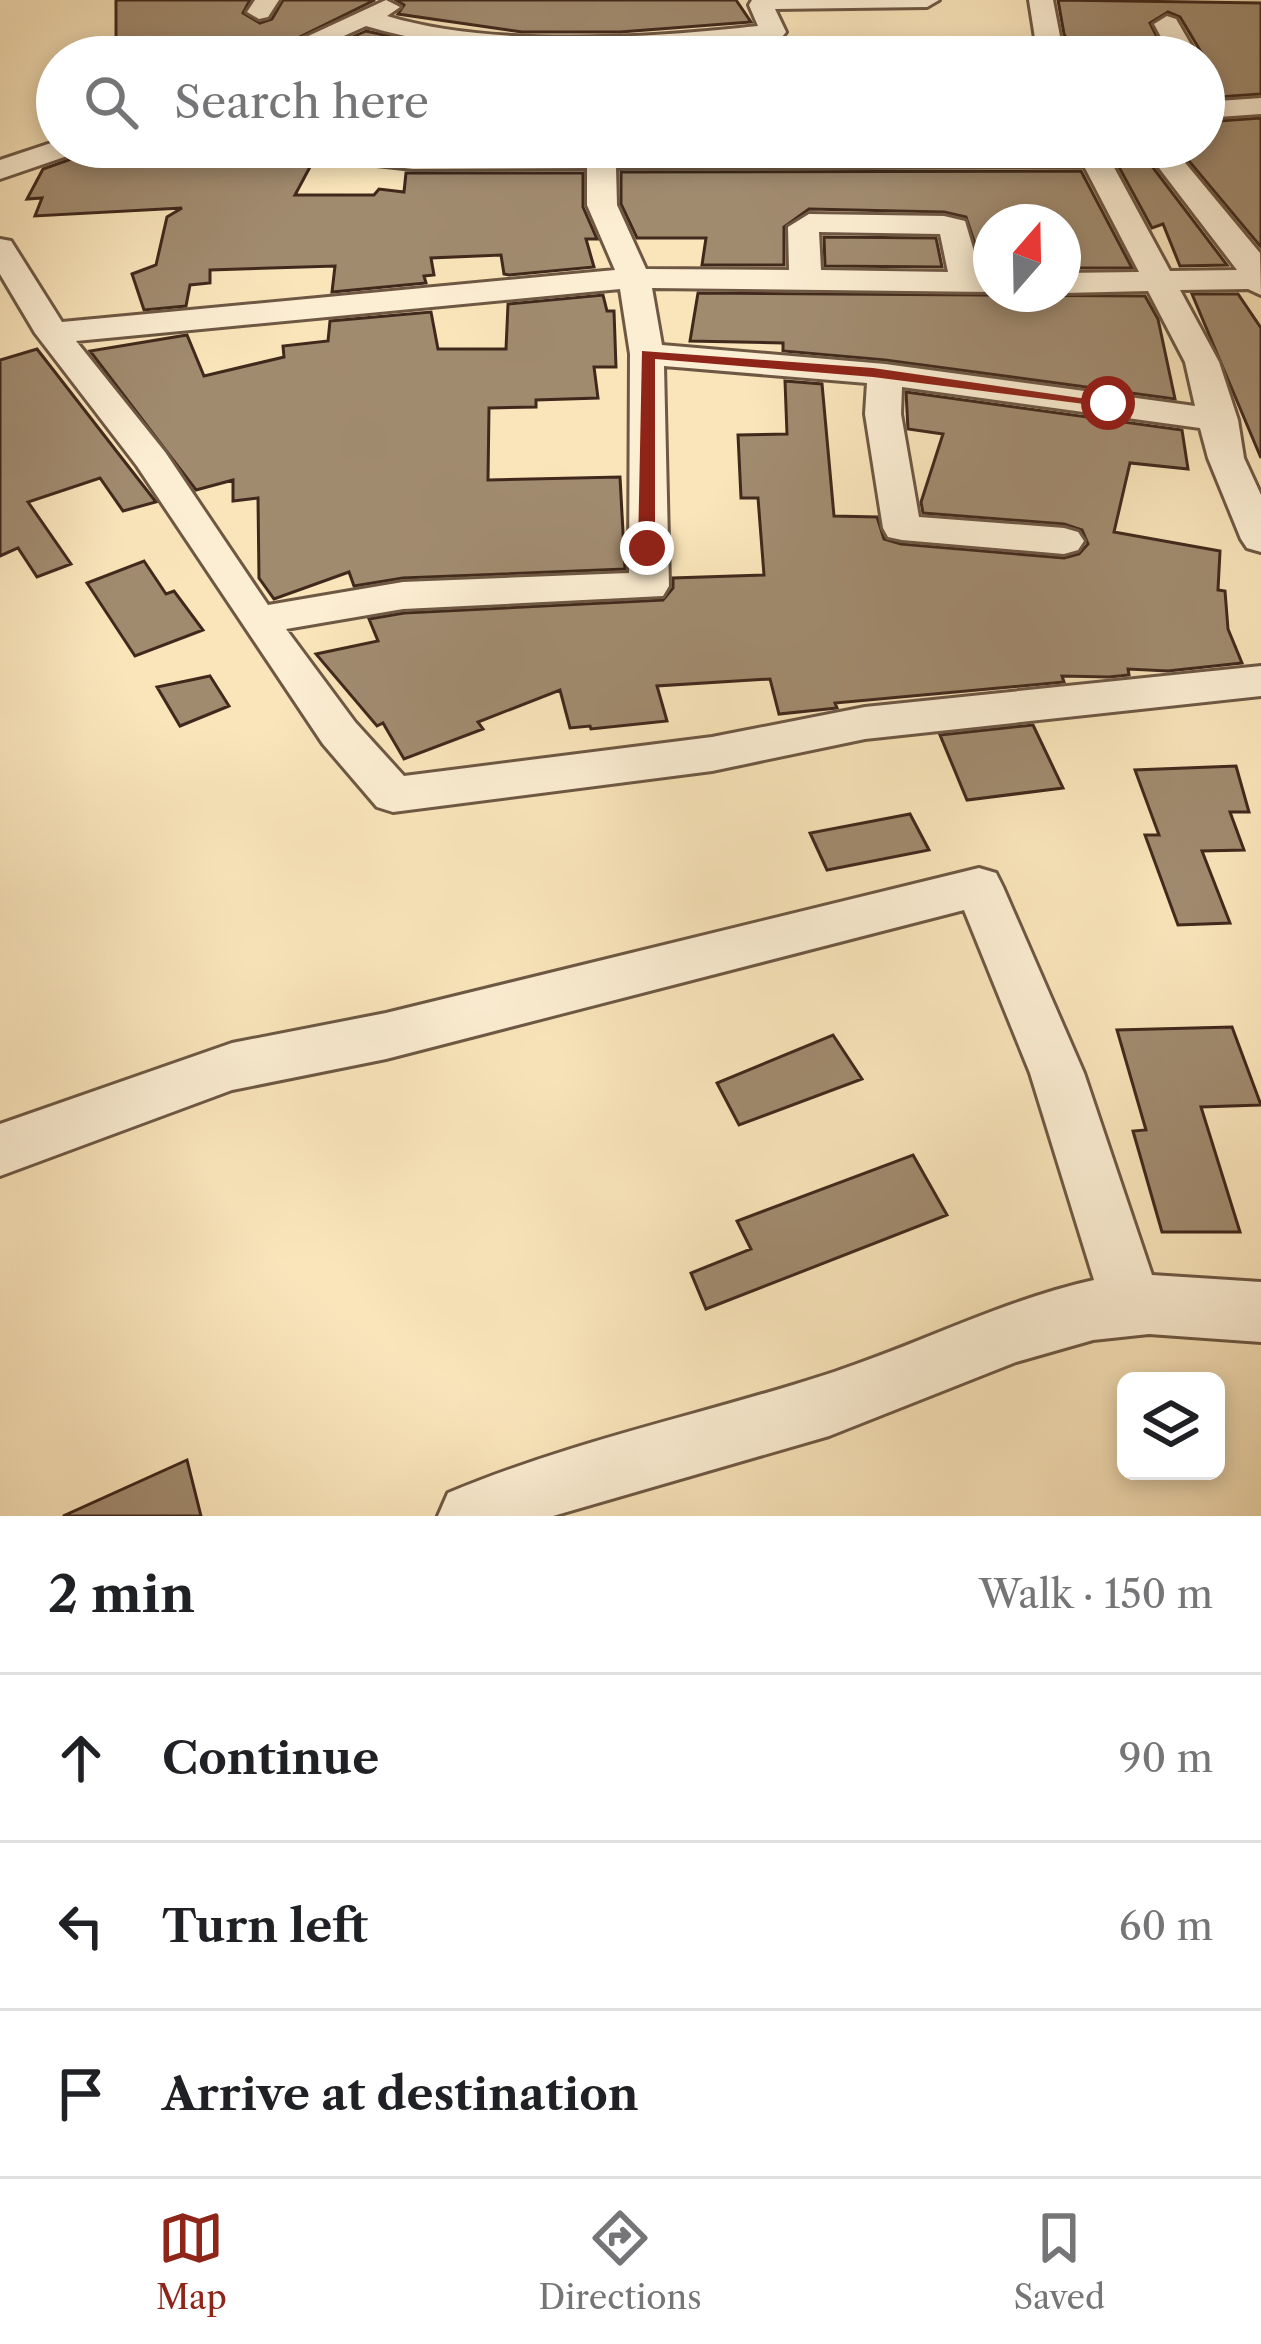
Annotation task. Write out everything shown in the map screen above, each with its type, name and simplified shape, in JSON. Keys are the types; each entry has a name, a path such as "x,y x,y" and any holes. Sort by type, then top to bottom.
{"street":[{"path":"322,36 404,0"},
{"path":"737,36 773,32 761,5 771,2 927,0"},
{"path":"1041,0 1045,36"},
{"path":"363,17 441,36"},
{"path":"1167,24 1174,36"},
{"path":"1225,105 1261,106"},
{"path":"0,170 36,157"},
{"path":"258,621 368,600 510,589 649,586 647,354 634,278 602,205 601,168"},
{"path":"1100,168 1202,362 1226,458 1261,539"},
{"path":"1174,168 1256,268"},
{"path":"805,279 803,227 809,224 954,227 973,271"},
{"path":"0,248 52,333 152,460 258,621 339,733 392,795 712,754 865,723 1261,681"},
{"path":"1081,283 1164,283 1256,268"},
{"path":"52,333 634,278 973,282"},
{"path":"647,354 885,374 1220,420"},
{"path":"885,374 883,414 902,528 1064,541"},
{"path":"0,1150 232,1066 455,1019 979,887 1057,1073 1132,1305"},
{"path":"471,1516 672,1448 833,1403 1020,1330 1132,1305 1261,1312"}],"building":[{"path":"116,0 250,0 243,13 260,23 272,19 283,0 375,0 302,36 116,36"},
{"path":"396,0 736,0 751,22 620,32 522,32 398,14 404,5"},
{"path":"1058,0 1261,3 1261,94 1225,97 1225,36 1191,36 1180,17 1168,12 1150,23 1156,36 1064,34"},
{"path":"1261,118 1261,247 1195,168 1225,168 1225,121"},
{"path":"309,168 295,195 374,195 379,189 404,192 406,173 583,173 583,207 597,239 586,239 594,267 509,275 504,274 501,255 431,258 434,275 424,276 426,283 332,292 335,266 210,270 210,283 190,285 186,306 144,310 132,274 156,265 167,217 182,208 35,216 42,198 27,199 43,169"},
{"path":"1119,168 1153,168 1227,265 1180,266 1163,224 1152,228"},
{"path":"1081,171 1132,268 1081,268 1081,204 973,204 973,238 966,217 944,212 809,209 784,227 784,265 702,265 706,238 637,238 621,204 621,172"},
{"path":"824,237 936,238 942,267 825,266"},
{"path":"698,293 973,295 973,312 1081,312 1081,296 1145,296 1158,319 1175,399 783,351 783,343 690,341"},
{"path":"1192,294 1238,294 1261,328 1261,458"},
{"path":"603,295 607,311 614,311 616,367 594,367 598,398 536,400 536,407 489,408 488,480 620,477 625,569 403,578 354,586 349,572 274,599 259,578 258,498 233,501 233,480 196,490 90,351 187,335 204,376 284,357 283,346 328,341 330,321 431,312 438,349 506,349 508,304"},
{"path":"37,349 156,502 123,511 100,478 28,502 71,564 37,577 18,548 0,556 0,360"},
{"path":"785,381 822,384 834,516 877,517 884,539 901,544 1064,558 1079,554 1088,544 1082,530 1064,524 923,513 921,502 943,434 908,429 906,392 1182,430 1188,469 1130,463 1114,532 1220,551 1218,590 1225,591 1228,629 1242,663 1168,671 1128,669 1129,675 1109,677 1062,676 1064,682 835,703 837,708 779,714 770,679 657,686 667,721 591,729 570,728 560,690 478,722 483,729 404,759 383,723 377,726 316,654 378,641 369,619 404,613 663,600 673,588 673,578 764,575 758,498 741,498 738,435 787,434"},
{"path":"144,561 166,594 174,591 203,630 135,656 87,583"},
{"path":"210,676 229,706 180,726 157,687"},
{"path":"1033,725 1063,788 967,800 940,735"},
{"path":"1236,766 1249,812 1230,812 1244,850 1202,851 1230,923 1178,925 1145,835 1159,835 1135,770"},
{"path":"910,814 929,850 827,870 810,833"},
{"path":"1232,1027 1261,1105 1201,1107 1240,1232 1162,1232 1133,1131 1146,1130 1117,1030"},
{"path":"833,1035 862,1079 739,1125 717,1083"},
{"path":"913,1155 947,1215 706,1309 691,1273 751,1249 737,1221"},
{"path":"187,1460 201,1516 63,1516"}],"route":[{"path":"647,548 647,354 873,373 1108,403"}]}
